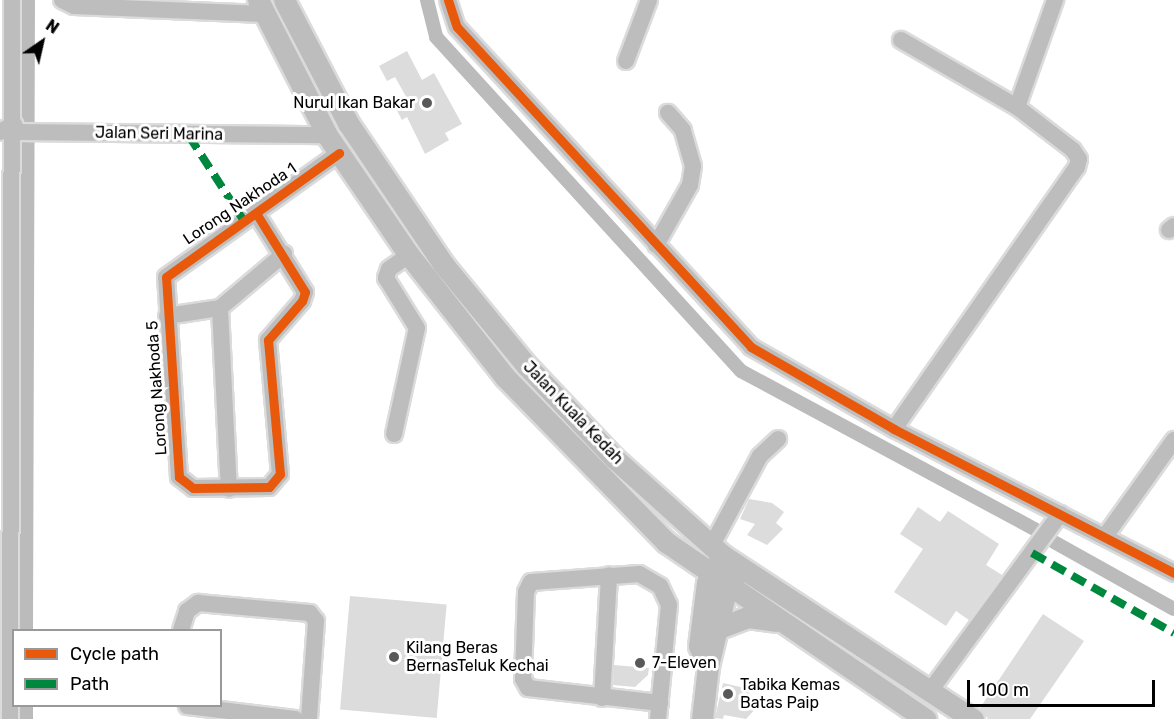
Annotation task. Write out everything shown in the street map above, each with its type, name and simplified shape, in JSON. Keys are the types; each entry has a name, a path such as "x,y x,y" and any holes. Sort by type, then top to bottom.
{"main road":[{"name":"Jalan Kuala Kedah","path":"284,0 348,123 443,264 526,365 614,458 717,550 740,567 973,719"},
{"name":"Jalan Kuala Kedah","path":"260,7 327,135 409,255 505,377 666,542 779,622 925,719"},
{"path":"666,542 692,570 703,606 699,646 708,666"},
{"path":"702,719 708,666 719,628 717,550"},
{"path":"703,606 719,579 740,567"},
{"path":"719,628 748,617 779,622"}],"street":[{"path":"10,719 6,344 12,0"},
{"path":"62,0 74,6 118,4 260,7"},
{"path":"448,0 457,27 752,347 894,429 1106,535 1174,573"},
{"path":"626,61 649,0"},
{"path":"1017,107 1055,0"},
{"path":"894,429 1077,167 1073,150 1017,107 901,40"},
{"path":"656,245 690,185 693,166 684,130 668,113"},
{"name":"Jalan Seri Marina","path":"10,129 39,132 327,135"},
{"name":"Lorong Nakhoda 1","path":"164,285 171,269 256,213 339,153"},
{"path":"220,308 229,489 271,486 280,474 268,339 305,292 284,254 256,213"},
{"path":"166,316 220,308 284,254"},
{"path":"394,434 417,328 386,278 389,269 409,255"},
{"name":"Lorong Nakhoda 5","path":"164,285 179,477 187,485 229,489"},
{"path":"717,550 760,456 778,439"},
{"path":"1106,535 1174,440"},
{"path":"930,691 1060,514"},
{"path":"602,698 609,575"},
{"path":"609,575 648,576 667,597 659,711 602,698 528,688 523,679 526,592 531,582 544,578 609,575"},
{"path":"181,629 186,611 198,603 310,613 316,621 309,719"},
{"path":"202,707 295,719"}],"building":[{"name":"Nurul Ikan Bakar","path":"407,51 422,80 434,73 462,124 445,133 449,140 425,154 407,117 402,120 395,107 408,100 395,77 387,81 379,66"},
{"path":"749,499 772,503 784,512 776,523 783,529 767,545 747,535 755,524 740,519"},
{"path":"918,507 940,522 948,511 999,544 986,565 1002,575 969,620 956,611 946,626 894,592 923,549 900,534"},
{"name":"Kilang Beras BernasTeluk Kechai","path":"350,596 447,604 437,718 340,710"},
{"path":"1043,614 1084,641 1030,719 988,719 980,708"},
{"path":"614,665 649,668 648,675 635,687 613,685"},
{"path":"723,683 745,688 759,705 746,719 724,715 723,719 715,718"}],"waterway":[{"path":"26,629 28,0"},
{"path":"427,0 436,37 741,371 1036,530"},
{"path":"1054,542 1174,609"},
{"path":"26,707 26,719"}],"marked path":[{"path":"189,136 244,221"},
{"path":"1032,553 1174,633"}],"cycle path":[{"path":"448,0 457,27 751,347 894,429 1174,573"},
{"path":"256,213 305,292 302,301 268,340 280,474 269,487 193,488 179,477 166,277 339,153"}],"place":[{"name":"Nurul Ikan Bakar","path":"427,103"},
{"name":"Kilang Beras BernasTeluk Kechai","path":"394,657"},
{"name":"7-Eleven","path":"640,663"},
{"name":"Tabika Kemas Batas Paip","path":"728,694"}]}
